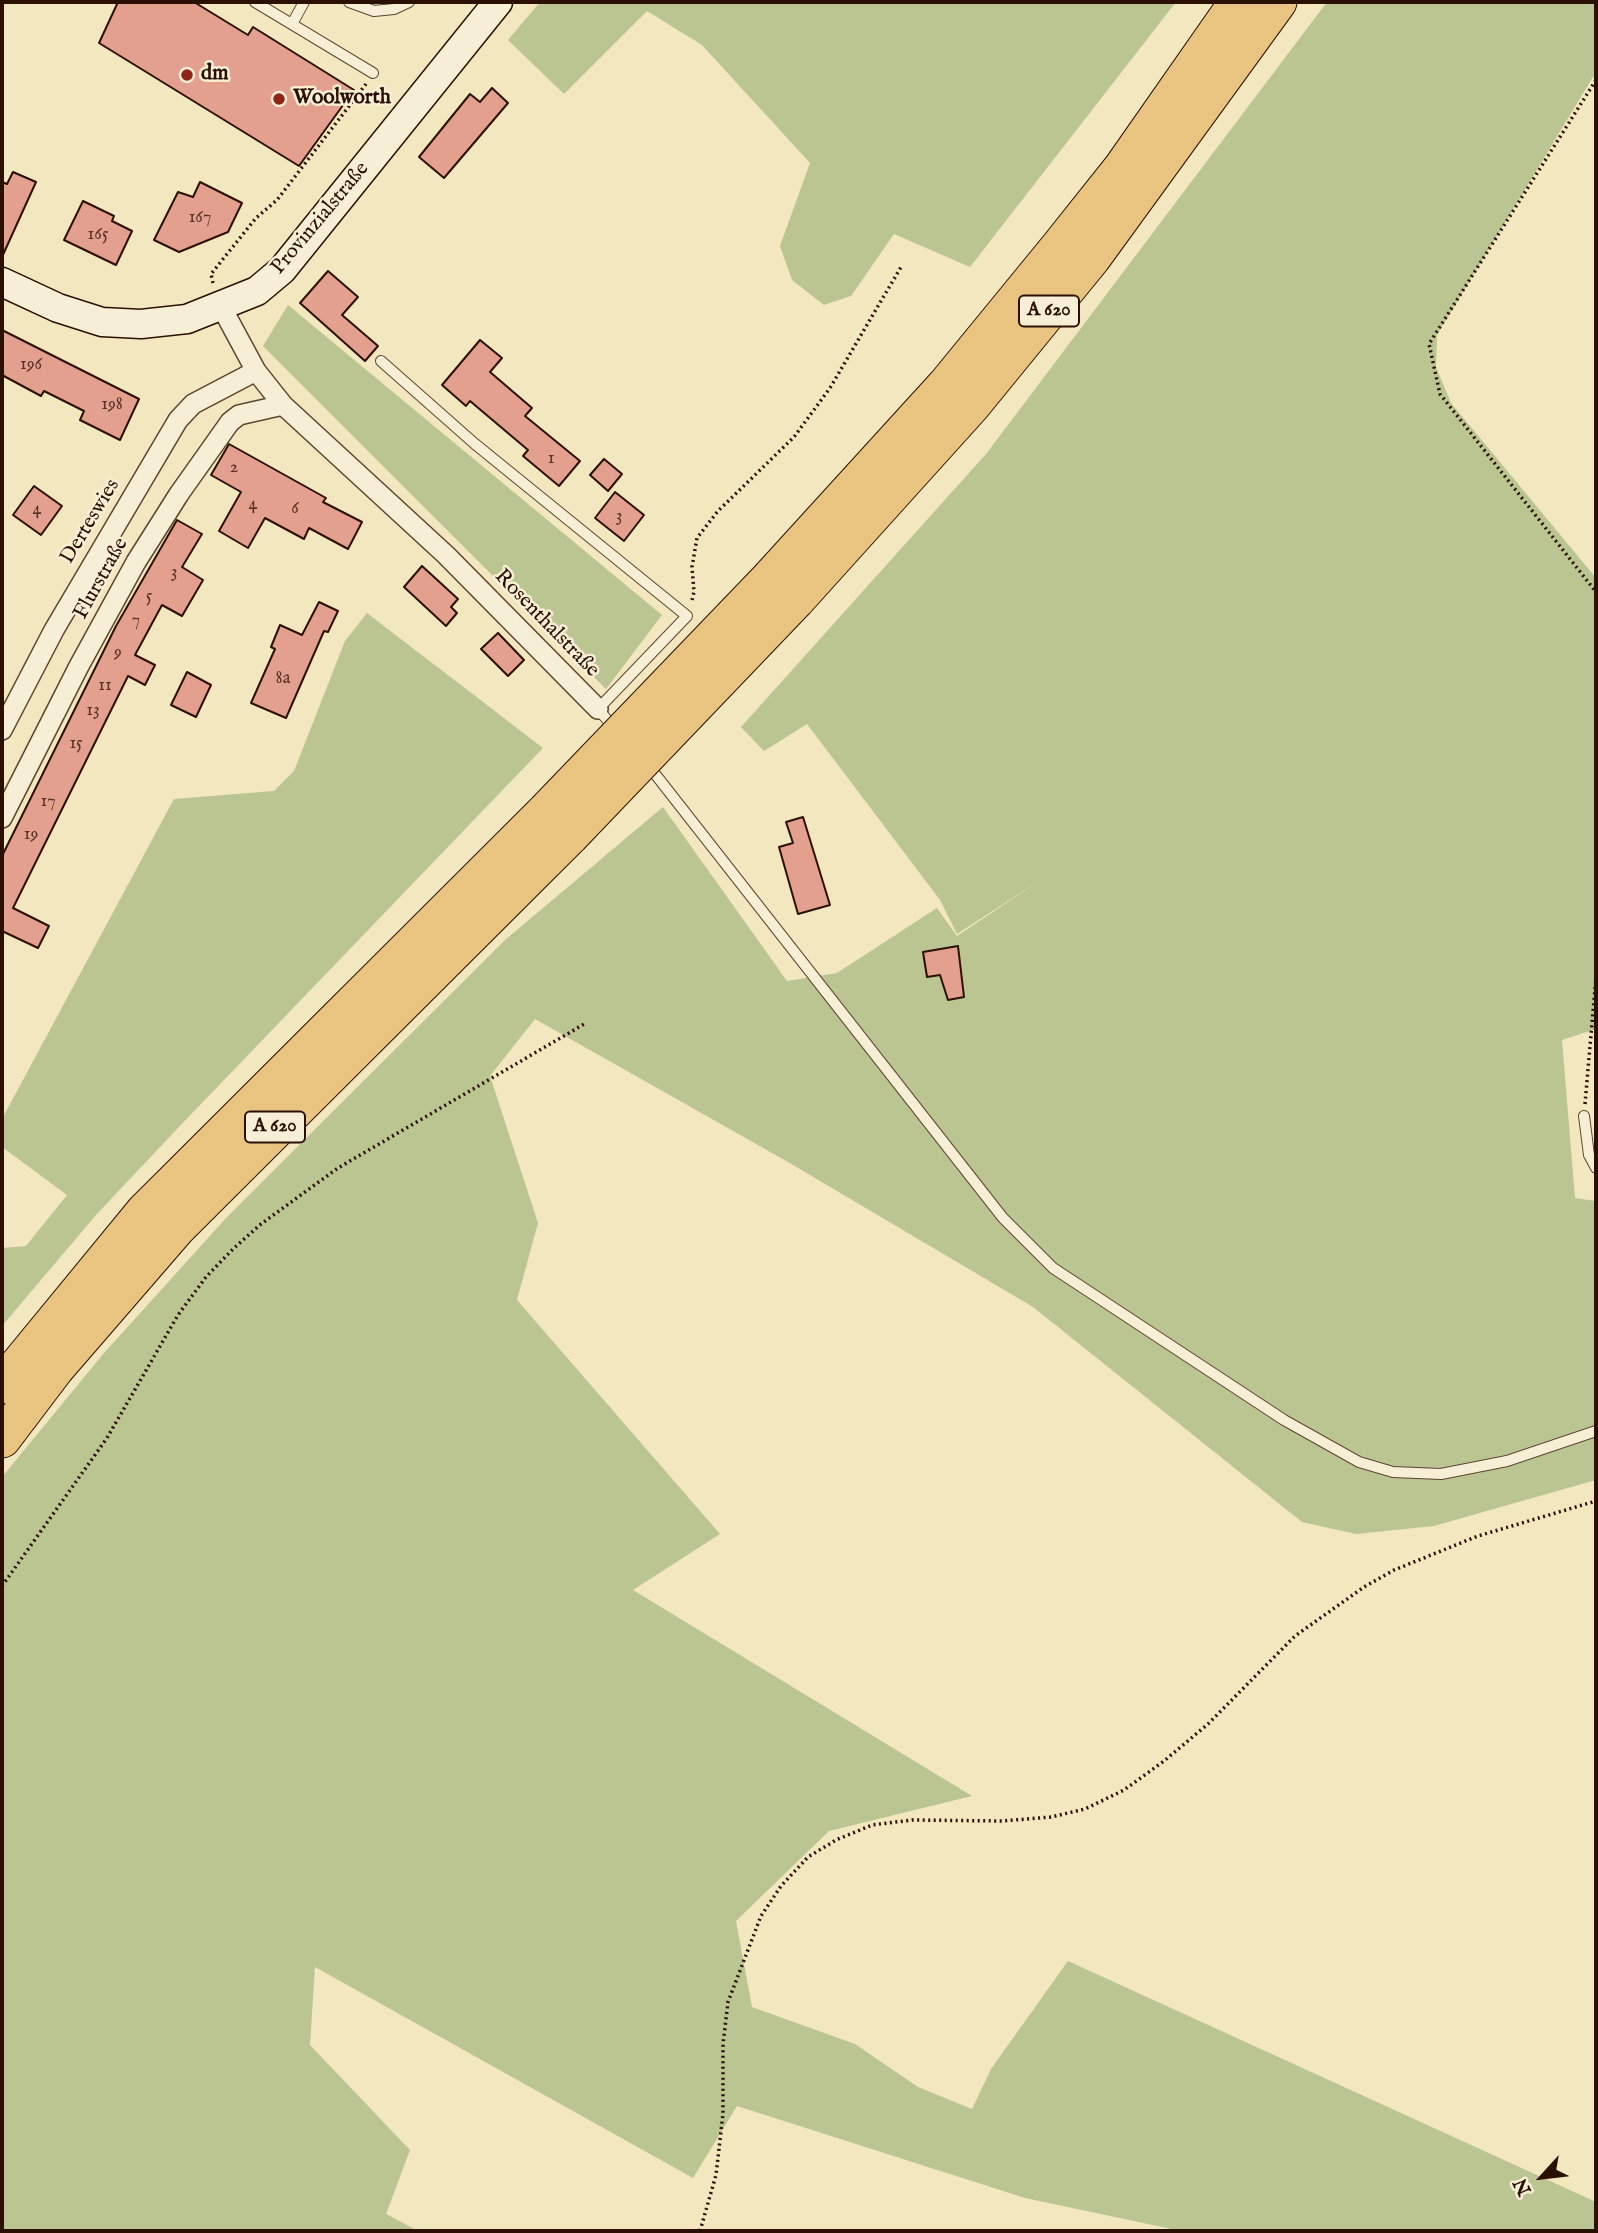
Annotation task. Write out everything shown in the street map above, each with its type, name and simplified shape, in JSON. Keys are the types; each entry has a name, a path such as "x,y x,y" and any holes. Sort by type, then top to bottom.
{"highway":[{"name":"A 620","path":"783,588 1122,168 1238,2"},
{"name":"A 620","path":"2,1439 55,1369 177,1228 783,588 972,405 1092,258 1278,2"},
{"name":"A 620","path":"2,1385 145,1212 558,824"}],"main road":[{"name":"Provinzialstraße","path":"2,282 58,308 102,322 141,324 187,319 222,308 257,291 282,270 498,2"}],"street":[{"name":"Rosenthalstraße","path":"222,308 256,371 283,405 446,555 598,709"},
{"name":"Derteswies","path":"2,730 54,630 178,420 193,404 256,371"},
{"name":"Flurstraße","path":"2,818 111,608 179,494 230,422 239,415 283,405"}],"lane":[{"path":"255,2 373,73"},
{"path":"292,24 304,2"},
{"path":"349,2 374,11 394,9 409,2"},
{"path":"381,361 475,444 687,616"},
{"name":"Rosenthalstraße","path":"598,709 687,616"},
{"path":"598,709 625,740"},
{"path":"635,750 671,791 821,989 1003,1218 1053,1268 1284,1420 1359,1462 1393,1472 1441,1474 1507,1461 1596,1431"},
{"path":"1584,1116 1589,1155 1596,1168"}],"path":[{"path":"222,308 211,274 256,218 277,200 373,73"},
{"path":"1596,79 1429,344 1440,394 1596,592"},
{"path":"687,616 694,592 692,567 697,538 718,511 794,437 830,388 901,267"},
{"path":"1584,1116 1596,977"},
{"path":"2,1586 107,1438 178,1315 206,1277 233,1249 261,1224 338,1168 586,1023"},
{"path":"700,2231 716,2175 728,2002 761,1916 781,1886 808,1857 836,1840 873,1825 912,1820 1014,1820 1051,1817 1085,1809 1124,1790 1164,1761 1208,1724 1295,1636 1364,1587 1394,1570 1478,1536 1596,1501"}],"green space":[{"path":"540,2 1176,2 970,267 894,234 851,296 824,305 792,280 780,246 810,163 702,45 647,11 564,94 508,40"},
{"path":"1327,2 1596,2 1596,72 1437,335 1436,367 1451,403 1596,578 1596,1029 1562,1040 1575,1198 1596,1201 1596,1480 1434,1526 1356,1534 1302,1522 1033,1307 788,1162 535,1019 490,1076 538,1223 517,1300 720,1534 633,1590 972,1796 829,1831 736,1921 752,2007 855,2044 918,2087 972,2109 991,2069 1068,1961 1596,2202 1596,2231 1181,2231 1025,2198 737,2106 693,2178 315,1967 310,2045 410,2150 386,2214 418,2231 2,2231 2,1477 104,1353 227,1217 505,940 663,807 787,981 837,973 937,908 957,936 1036,883 957,934 940,900 807,724 764,751 741,727 986,454"},
{"path":"288,305 662,615 606,689 263,346"},
{"path":"367,613 543,748 96,1215 2,1326 2,1248 26,1246 67,1195 2,1147 2,1119 174,799 274,791 294,771 345,641"}],"building":[{"path":"118,2 194,2 248,35 253,27 354,90 299,166 99,43"},
{"path":"492,88 508,103 444,178 419,157 470,94 480,102"},
{"path":"13,172 36,182 2,257 2,182 7,184"},
{"path":"200,182 242,203 228,232 179,252 154,240 178,192 193,197"},
{"path":"83,201 114,216 112,221 132,231 116,265 64,240"},
{"path":"328,271 358,297 342,315 378,346 365,361 300,303"},
{"path":"2,330 139,399 120,440 80,420 84,411 44,391 41,396 2,375"},
{"path":"480,340 502,358 490,372 532,408 525,416 580,461 559,486 523,456 528,450 470,401 466,406 442,385"},
{"path":"229,444 326,498 323,502 362,522 348,549 309,528 304,539 265,518 248,548 219,531 241,492 211,475"},
{"path":"604,459 622,474 608,491 590,475"},
{"path":"34,486 62,506 41,535 13,515"},
{"path":"615,492 644,515 624,541 595,518"},
{"path":"177,520 202,534 182,567 203,580 182,616 162,605 135,655 155,665 145,685 128,676 13,908 49,926 38,948 2,931 2,856 116,626"},
{"path":"422,566 458,599 451,607 457,613 446,626 404,587"},
{"path":"319,602 338,611 328,632 324,631 286,718 251,703 275,649 271,647 280,625 302,635"},
{"path":"498,633 524,660 508,676 481,649"},
{"path":"187,672 211,685 196,717 171,705"},
{"path":"803,817 830,905 798,914 779,847 793,843 786,822"},
{"path":"958,946 964,997 948,1000 940,975 927,977 923,952"}],"place":[{"name":"dm","path":"187,75"},
{"name":"Woolworth","path":"279,99"}]}
